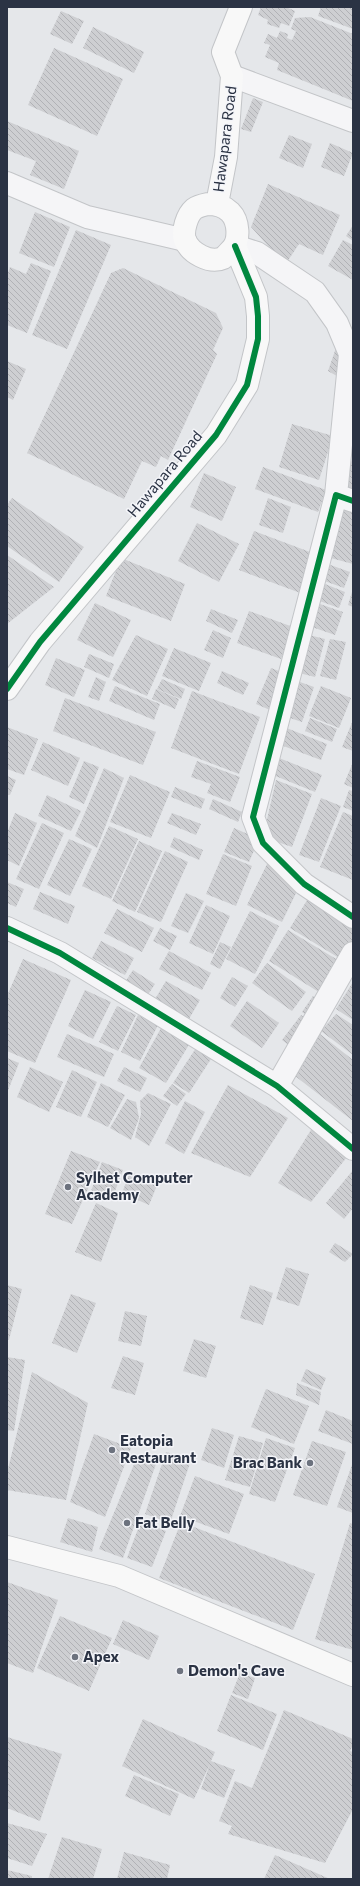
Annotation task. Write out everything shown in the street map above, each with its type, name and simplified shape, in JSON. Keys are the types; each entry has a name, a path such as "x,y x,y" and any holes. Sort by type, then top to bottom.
{"street":[{"name":"Hawapara Road","path":"217,204 226,157 232,76 224,52 241,7"},
{"path":"232,76 353,121"},
{"path":"7,183 87,217 185,240"},
{"path":"217,204 231,213 238,232 235,246 224,258 204,258 194,253 185,240 184,228 188,218 193,210 200,206 217,204"},
{"name":"Hawapara Road","path":"7,689 40,642 216,434 247,385 258,339 258,316 256,297 235,246"},
{"path":"235,246 257,253 315,292 337,323 350,354 345,498 253,816 263,843 304,884 353,917"},
{"path":"7,928 60,953 277,1086 353,1149"},
{"path":"277,1086 353,953"},
{"path":"7,1547 120,1576 353,1675"}],"building":[{"path":"261,7 286,7 295,11 289,26 281,23 279,28 267,24 268,20 258,15"},
{"path":"321,7 353,7 353,29 318,16"},
{"path":"61,11 84,21 72,44 50,34"},
{"path":"310,17 353,34 353,101 277,70 279,63 265,57 270,45 264,43 268,34 277,38 280,31 288,34 287,38 292,40 296,31 291,29 295,18"},
{"path":"93,27 144,52 134,73 83,48"},
{"path":"54,48 123,79 97,136 28,105"},
{"path":"253,98 263,102 251,132 241,129"},
{"path":"7,121 79,151 64,189 30,175 36,161 7,150"},
{"path":"289,135 312,144 303,168 279,158"},
{"path":"330,143 353,153 344,176 321,167"},
{"path":"268,184 340,215 323,255 299,244 285,265 251,227"},
{"path":"35,212 70,227 54,267 19,253"},
{"path":"353,225 353,241 346,236"},
{"path":"76,230 111,245 67,349 32,335"},
{"path":"343,240 353,245 353,280 328,266"},
{"path":"31,263 51,271 27,333 7,325 7,276 10,267 26,274"},
{"path":"123,268 216,313 223,328 213,350 217,354 168,460 161,456 156,467 142,461 124,499 27,453 111,273"},
{"path":"338,342 344,380 328,371"},
{"path":"7,361 26,369 13,400 7,397"},
{"path":"292,424 333,436 319,480 279,467"},
{"path":"353,457 353,489 342,485"},
{"path":"263,467 326,490 318,512 255,489"},
{"path":"204,473 236,487 222,521 190,507"},
{"path":"12,498 84,547 59,582 7,546 7,505"},
{"path":"268,498 291,507 283,533 259,525"},
{"path":"340,507 353,511 353,564 327,557"},
{"path":"197,523 239,544 219,582 178,561"},
{"path":"254,531 318,555 303,594 239,570"},
{"path":"7,555 54,587 7,624"},
{"path":"121,558 185,584 171,621 106,596"},
{"path":"325,563 350,572 344,588 319,579"},
{"path":"320,582 345,592 339,608 314,599"},
{"path":"352,592 353,593 353,607 348,605"},
{"path":"95,603 131,620 113,657 77,640"},
{"path":"317,603 343,612 335,635 309,626"},
{"path":"211,609 238,620 232,633 206,621"},
{"path":"249,611 293,627 281,659 237,643"},
{"path":"213,630 231,638 223,658 204,650"},
{"path":"136,635 168,649 147,696 112,680"},
{"path":"309,635 325,639 315,677 299,673"},
{"path":"330,639 346,642 336,680 320,676"},
{"path":"174,648 211,663 199,691 162,676"},
{"path":"89,654 114,664 109,678 84,667"},
{"path":"56,658 85,670 74,697 45,685"},
{"path":"271,668 284,673 270,710 256,704"},
{"path":"222,671 249,683 243,695 217,683"},
{"path":"96,677 106,682 99,701 88,697"},
{"path":"162,679 185,689 181,699 157,689"},
{"path":"300,682 314,687 302,722 287,717"},
{"path":"115,686 160,704 154,720 109,701"},
{"path":"321,686 351,698 339,728 309,716"},
{"path":"156,689 179,699 175,709 152,699"},
{"path":"192,691 260,717 239,774 171,748"},
{"path":"65,698 156,732 143,765 53,731"},
{"path":"310,718 337,729 332,742 305,731"},
{"path":"353,720 353,751 342,747"},
{"path":"7,727 38,739 24,775 7,769"},
{"path":"284,727 327,744 321,760 278,744"},
{"path":"43,742 80,758 68,786 31,770"},
{"path":"279,758 322,775 315,792 273,775"},
{"path":"84,761 99,767 84,804 69,797"},
{"path":"197,761 240,777 230,802 207,793 211,784 191,777"},
{"path":"353,762 353,788 344,784"},
{"path":"104,768 124,778 97,848 75,836"},
{"path":"130,775 170,792 151,838 110,822"},
{"path":"7,776 16,780 10,795 7,794"},
{"path":"276,780 312,794 292,847 263,837"},
{"path":"175,787 205,799 201,809 171,797"},
{"path":"349,790 353,791 353,811 343,807"},
{"path":"47,795 81,811 71,831 38,816"},
{"path":"321,798 341,806 319,862 299,855"},
{"path":"213,799 242,812 238,822 209,809"},
{"path":"343,812 353,816 353,880 320,867"},
{"path":"15,813 37,823 19,866 7,860 7,833"},
{"path":"172,813 201,824 196,835 167,823"},
{"path":"42,823 64,833 39,889 16,879"},
{"path":"109,826 138,839 111,899 82,886"},
{"path":"234,828 259,839 249,862 224,852"},
{"path":"174,837 203,850 199,860 170,847"},
{"path":"69,839 92,849 70,896 47,885"},
{"path":"139,841 162,851 135,912 112,901"},
{"path":"165,851 188,862 161,922 137,912"},
{"path":"223,854 252,866 236,906 206,894"},
{"path":"269,860 299,887 282,922 247,905"},
{"path":"7,882 24,889 16,907 7,903"},
{"path":"40,892 75,906 68,924 33,909"},
{"path":"186,893 204,901 188,933 171,926"},
{"path":"309,897 353,923 353,945 344,961 290,928"},
{"path":"206,905 230,916 213,954 189,943"},
{"path":"117,909 154,928 142,952 104,933"},
{"path":"250,911 279,926 255,974 226,959"},
{"path":"160,928 177,936 170,950 153,941"},
{"path":"288,930 341,962 322,994 269,961"},
{"path":"101,941 134,958 125,975 92,958"},
{"path":"220,942 231,947 220,969 210,964"},
{"path":"169,951 211,973 202,990 159,969"},
{"path":"23,959 71,980 35,1063 7,1051 7,996"},
{"path":"267,963 306,992 292,1011 252,983"},
{"path":"133,970 155,984 145,999 123,985"},
{"path":"232,977 248,986 235,1007 220,998"},
{"path":"166,981 200,1000 186,1024 152,1004"},
{"path":"353,982 353,1020 336,1009"},
{"path":"85,990 111,1002 93,1039 68,1026"},
{"path":"313,996 322,1002 311,1018 302,1012"},
{"path":"247,1001 279,1023 262,1048 230,1026"},
{"path":"117,1006 136,1015 118,1051 99,1042"},
{"path":"336,1014 353,1025 353,1055 321,1031"},
{"path":"138,1015 158,1025 140,1061 121,1052"},
{"path":"301,1015 311,1022 291,1047 282,1040"},
{"path":"161,1028 190,1043 166,1083 139,1068"},
{"path":"67,1034 114,1054 104,1077 57,1057"},
{"path":"320,1034 353,1060 353,1121 290,1072"},
{"path":"196,1048 211,1059 189,1093 173,1083"},
{"path":"7,1058 19,1063 7,1093"},
{"path":"30,1067 63,1082 49,1112 17,1097"},
{"path":"124,1067 147,1078 140,1092 117,1081"},
{"path":"72,1070 97,1082 81,1117 56,1107"},
{"path":"101,1083 125,1095 108,1127 87,1117"},
{"path":"172,1084 186,1094 177,1106 163,1096"},
{"path":"228,1085 288,1118 250,1177 191,1153"},
{"path":"148,1093 171,1104 149,1146 135,1137 141,1114 140,1101"},
{"path":"127,1099 136,1102 139,1118 131,1140 110,1128"},
{"path":"185,1101 205,1112 184,1154 165,1143"},
{"path":"314,1125 351,1152 311,1202 278,1183"},
{"path":"71,1151 100,1162 72,1224 45,1214"},
{"path":"102,1162 123,1170 112,1199 91,1191"},
{"path":"353,1170 353,1208 344,1219 326,1203"},
{"path":"130,1172 158,1183 149,1205 122,1193"},
{"path":"96,1203 118,1213 101,1262 75,1252"},
{"path":"335,1243 353,1254 345,1262 329,1252"},
{"path":"286,1267 309,1274 299,1306 276,1299"},
{"path":"7,1285 22,1289 9,1340 7,1340"},
{"path":"250,1285 273,1293 263,1325 240,1318"},
{"path":"71,1294 96,1303 77,1353 52,1343"},
{"path":"125,1311 147,1316 141,1346 118,1341"},
{"path":"194,1339 216,1346 206,1378 183,1371"},
{"path":"123,1356 144,1363 135,1395 111,1388"},
{"path":"7,1357 25,1360 14,1431 7,1430"},
{"path":"306,1369 326,1378 321,1390 301,1381"},
{"path":"32,1372 88,1403 66,1500 7,1490 7,1473"},
{"path":"297,1383 321,1392 319,1405 296,1395"},
{"path":"266,1389 309,1406 294,1444 251,1427"},
{"path":"326,1410 353,1421 353,1444 318,1431"},
{"path":"212,1428 234,1435 224,1468 201,1460"},
{"path":"94,1434 131,1448 105,1517 70,1502"},
{"path":"239,1436 263,1443 250,1487 225,1480"},
{"path":"266,1438 295,1448 275,1502 249,1494"},
{"path":"312,1441 346,1452 327,1506 293,1495"},
{"path":"166,1452 191,1460 170,1523 145,1514"},
{"path":"137,1457 156,1464 123,1558 99,1549"},
{"path":"353,1462 353,1513 337,1507"},
{"path":"195,1476 244,1494 229,1534 180,1516"},
{"path":"68,1518 98,1527 92,1552 60,1542"},
{"path":"141,1521 166,1531 152,1567 127,1558"},
{"path":"181,1522 315,1574 293,1630 159,1578"},
{"path":"350,1523 353,1524 353,1650 315,1639"},
{"path":"7,1582 58,1600 33,1673 7,1663"},
{"path":"60,1616 112,1638 89,1691 37,1668"},
{"path":"123,1620 159,1636 149,1660 113,1644"},
{"path":"240,1673 255,1678 248,1699 232,1693"},
{"path":"231,1695 277,1714 263,1750 217,1731"},
{"path":"284,1710 353,1739 353,1745 350,1751 353,1752 353,1809 325,1863 228,1834 232,1826 219,1821 235,1781 252,1788"},
{"path":"143,1719 215,1752 211,1761 235,1770 224,1798 201,1789 210,1764 194,1799 122,1766"},
{"path":"7,1737 62,1754 40,1821 7,1808"},
{"path":"134,1775 179,1794 170,1816 125,1796"},
{"path":"7,1823 47,1834 32,1866 7,1858"},
{"path":"62,1837 102,1849 93,1879 48,1879"},
{"path":"124,1852 170,1865 167,1879 117,1879"},
{"path":"275,1855 330,1879 264,1879"},
{"path":"7,1870 32,1876 32,1879 7,1879"}],"cycle path":[{"path":"7,689 40,642 216,435 247,385 258,339 258,316 256,297 235,246"},
{"path":"353,501 336,495 253,817 263,843 304,884 353,917"},
{"path":"7,928 60,953 277,1086 353,1149"}],"place":[{"name":"Sylhet Computer Academy","path":"68,1187"},
{"name":"Eatopia Restaurant","path":"112,1450"},
{"name":"Brac Bank","path":"310,1463"},
{"name":"Fat Belly","path":"127,1523"},
{"name":"Apex","path":"75,1657"},
{"name":"Demon's Cave","path":"180,1671"}]}
